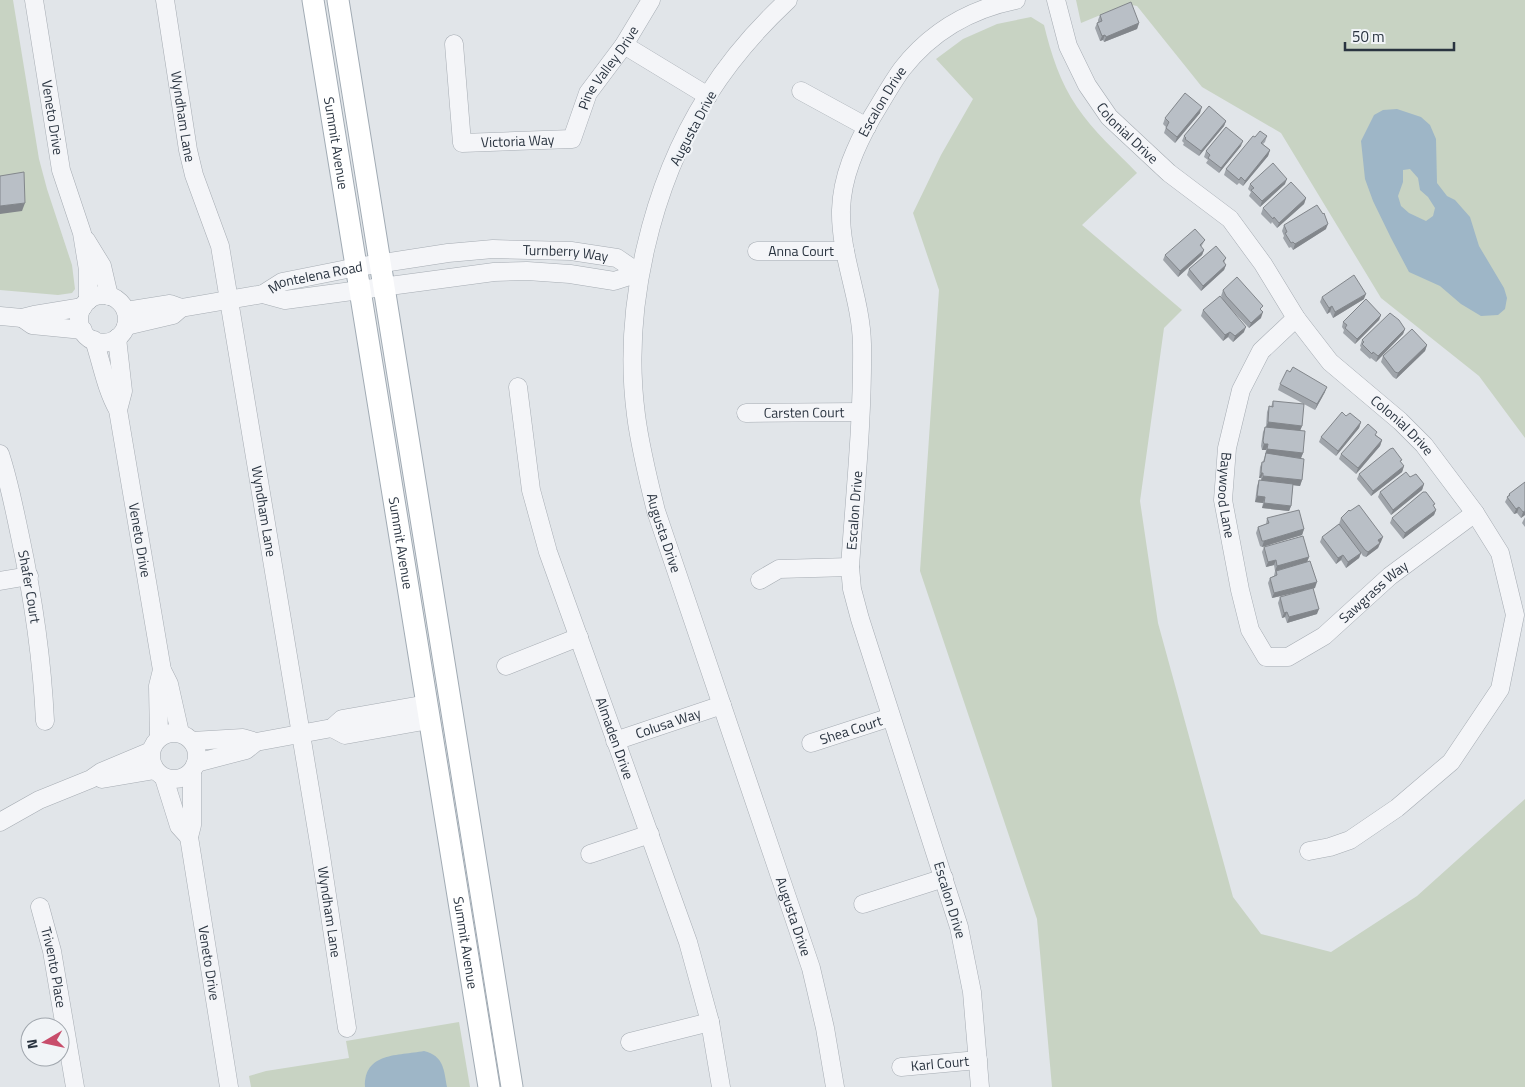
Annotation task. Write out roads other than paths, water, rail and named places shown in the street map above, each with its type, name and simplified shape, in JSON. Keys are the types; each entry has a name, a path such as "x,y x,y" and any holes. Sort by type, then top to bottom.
{"main road":[{"name":"Summit Avenue","path":"313,0 369,265 512,1087"},
{"name":"Summit Avenue","path":"338,0 369,265"},
{"name":"Summit Avenue","path":"373,287 428,712 489,1087"}],"street":[{"name":"Veneto Drive","path":"34,0 61,170 82,233 88,270 85,304"},
{"name":"Wyndham Lane","path":"165,0 188,150 194,175 220,246 347,1028"},
{"name":"Pine Valley Drive","path":"572,139 588,93 624,45 651,0"},
{"name":"Augusta Drive","path":"788,0 764,23 734,59 708,96 688,131 667,178 652,223 639,273 634,319 635,413 644,463 656,511 811,968 836,1087"},
{"name":"Escalon Drive","path":"980,1087 972,992 959,927 860,619 852,588 850,567 860,412 862,339 857,303 841,232 841,208 847,172 867,127 901,70 926,44 946,28 966,16 1016,0"},
{"name":"Colonial Drive","path":"1056,0 1068,46 1087,85 1110,117 1169,173 1230,219 1263,264 1296,318 1330,362 1413,433 1475,513 1500,553 1520,615 1500,689 1451,762 1397,808 1350,840 1330,847 1309,851"},
{"name":"Victoria Way","path":"454,44 462,144 572,139"},
{"path":"624,45 708,96"},
{"path":"801,91 867,127"},
{"name":"Veneto Drive","path":"82,233 102,266 109,296"},
{"name":"Turnberry Way","path":"369,265 448,253 493,249 527,249 570,251 617,258 639,273"},
{"name":"Anna Court","path":"757,251 845,251"},
{"name":"Montelena Road","path":"263,294 282,282 369,265"},
{"name":"Turnberry Way","path":"373,287 403,285 494,272 526,271 570,274 614,281 639,273"},
{"name":"Montelena Road","path":"123,325 170,304 181,308 263,294 285,300 373,287"},
{"path":"0,316 22,318 85,304 96,296 109,296 120,301 123,325 106,342 88,335 32,325 22,318"},
{"path":"85,304 80,318 88,335"},
{"name":"Baywood Lane","path":"1266,657 1250,630 1240,590 1223,500 1227,448 1241,390 1261,351 1296,318"},
{"name":"Veneto Drive","path":"118,410 123,390 123,325"},
{"name":"Veneto Drive","path":"88,335 105,372 109,394 118,410 162,670 169,684 186,737"},
{"name":"Almaden Drive","path":"518,387 531,490 548,552 688,942 710,1022 720,1087"},
{"name":"Carsten Court","path":"746,413 860,412"},
{"name":"Shafer Court","path":"0,454 8,478 29,576 44,683 45,721"},
{"name":"Sawgrass Way","path":"1266,657 1288,658 1324,636 1390,576 1475,513"},
{"path":"760,580 779,569 850,567"},
{"path":"0,581 29,576"},
{"path":"506,666 579,637"},
{"name":"Veneto Drive","path":"155,744 158,686 162,670"},
{"name":"Colusa Way","path":"615,741 722,705"},
{"path":"0,822 39,800 92,779 101,772 155,744 165,734 186,737 243,738 256,742 332,728 342,719 428,712"},
{"name":"Shea Court","path":"811,743 891,717"},
{"path":"186,737 197,756 194,767"},
{"path":"92,779 160,774 180,779 194,767 246,750 256,742"},
{"path":"155,744 150,759 160,774"},
{"name":"Veneto Drive","path":"194,767 192,825 189,837 229,1087"},
{"name":"Veneto Drive","path":"160,774 179,826 189,837"},
{"path":"590,854 650,834"},
{"path":"863,904 944,878"},
{"name":"Trivento Place","path":"40,907 52,951 75,1087"},
{"path":"630,1042 710,1022"},
{"name":"Karl Court","path":"901,1067 978,1060"}],"water":[{"path":"1397,109 1421,117 1430,125 1436,139 1437,183 1447,196 1455,200 1470,217 1479,246 1504,288 1507,298 1505,309 1498,315 1481,316 1461,304 1440,286 1409,272 1373,201 1365,179 1361,141 1374,115 1383,110","holes":["1410,169 1418,178 1420,190 1428,197 1435,208 1433,216 1426,221 1409,213 1401,206 1398,196 1403,182 1403,170"]},
{"path":"424,1051 436,1056 442,1064 447,1087 365,1087 366,1076 370,1067 376,1062 394,1055"}]}
